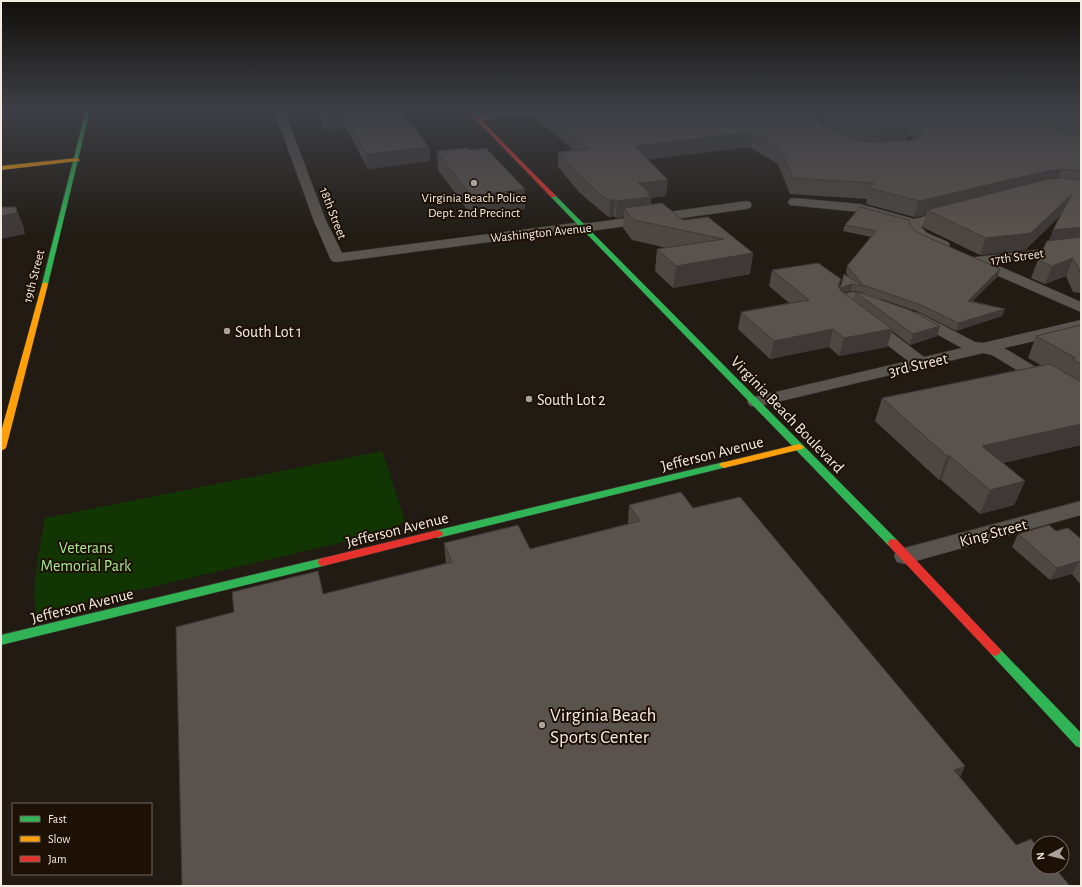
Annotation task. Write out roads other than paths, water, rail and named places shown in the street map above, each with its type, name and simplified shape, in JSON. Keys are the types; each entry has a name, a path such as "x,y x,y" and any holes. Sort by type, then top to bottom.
{"street":[{"name":"19th Street","path":"1,448 78,151"},
{"name":"18th Street","path":"294,151 320,221 337,258"},
{"name":"Virginia Beach Boulevard","path":"510,151 905,556 1081,742"},
{"path":"1,168 76,160"},
{"path":"794,202 860,208 917,222 958,212"},
{"name":"Washington Avenue","path":"337,258 574,226 584,227 746,205"},
{"path":"917,222 914,226 915,230 920,234 955,251"},
{"name":"17th Street","path":"1081,248 972,259 1081,308"},
{"path":"921,363 843,304 842,301 844,298 851,296 861,297 898,311 970,346 997,351 1081,401"},
{"name":"3rd Street","path":"756,402 1081,325"},
{"name":"Jefferson Avenue","path":"1,640 799,447"},
{"name":"King Street","path":"905,556 1081,508"}],"place":[{"name":"Virginia Beach Police Dept. 2nd Precinct","path":"474,183"},
{"name":"South Lot 1","path":"227,331"},
{"name":"South Lot 2","path":"529,399"},
{"name":"Virginia Beach Sports Center","path":"542,725"}],"park label":[{"name":"Veterans Memorial Park","path":"86,556"}]}
